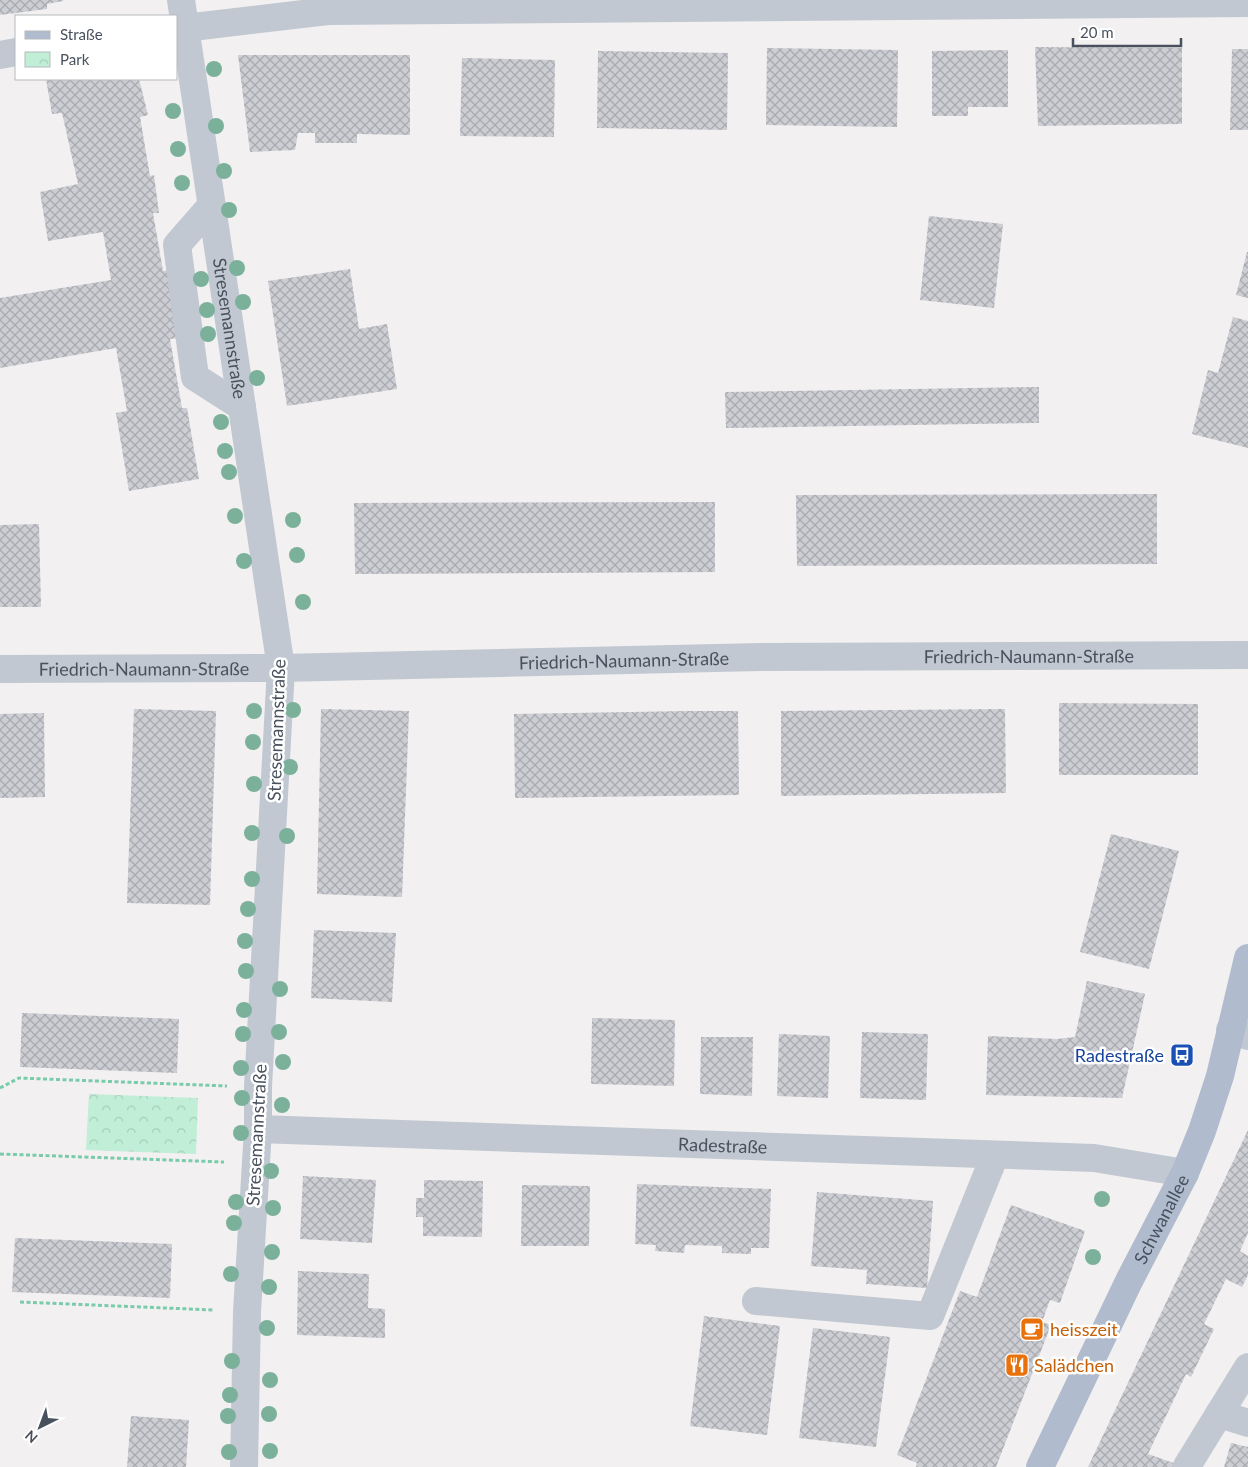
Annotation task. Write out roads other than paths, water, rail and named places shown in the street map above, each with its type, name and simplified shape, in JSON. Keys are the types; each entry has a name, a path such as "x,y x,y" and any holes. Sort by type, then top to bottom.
{"main road":[{"name":"Schwanallee","path":"1040,1467 1129,1281 1185,1173 1220,1076 1239,1033 1248,958"}],"street":[{"name":"Stresemannstraße","path":"181,0 181,29 212,206 281,668 247,1312 244,1467"},
{"path":"181,29 328,11 1248,2"},
{"path":"0,55 15,52"},
{"path":"212,206 177,244 195,378 242,408"},
{"name":"Friedrich-Naumann-Straße","path":"0,669 281,668 750,658 1248,655"},
{"name":"Radestraße","path":"258,1129 1094,1158 1185,1173"},
{"path":"756,1301 930,1316 994,1155"},
{"path":"1187,1466 1248,1367"},
{"path":"1219,1414 1248,1423"}],"place":[{"name":"Radestraße","path":"1182,1055"},
{"name":"heisszeit","path":"1032,1329"},
{"name":"Salädchen","path":"1017,1365"}]}
